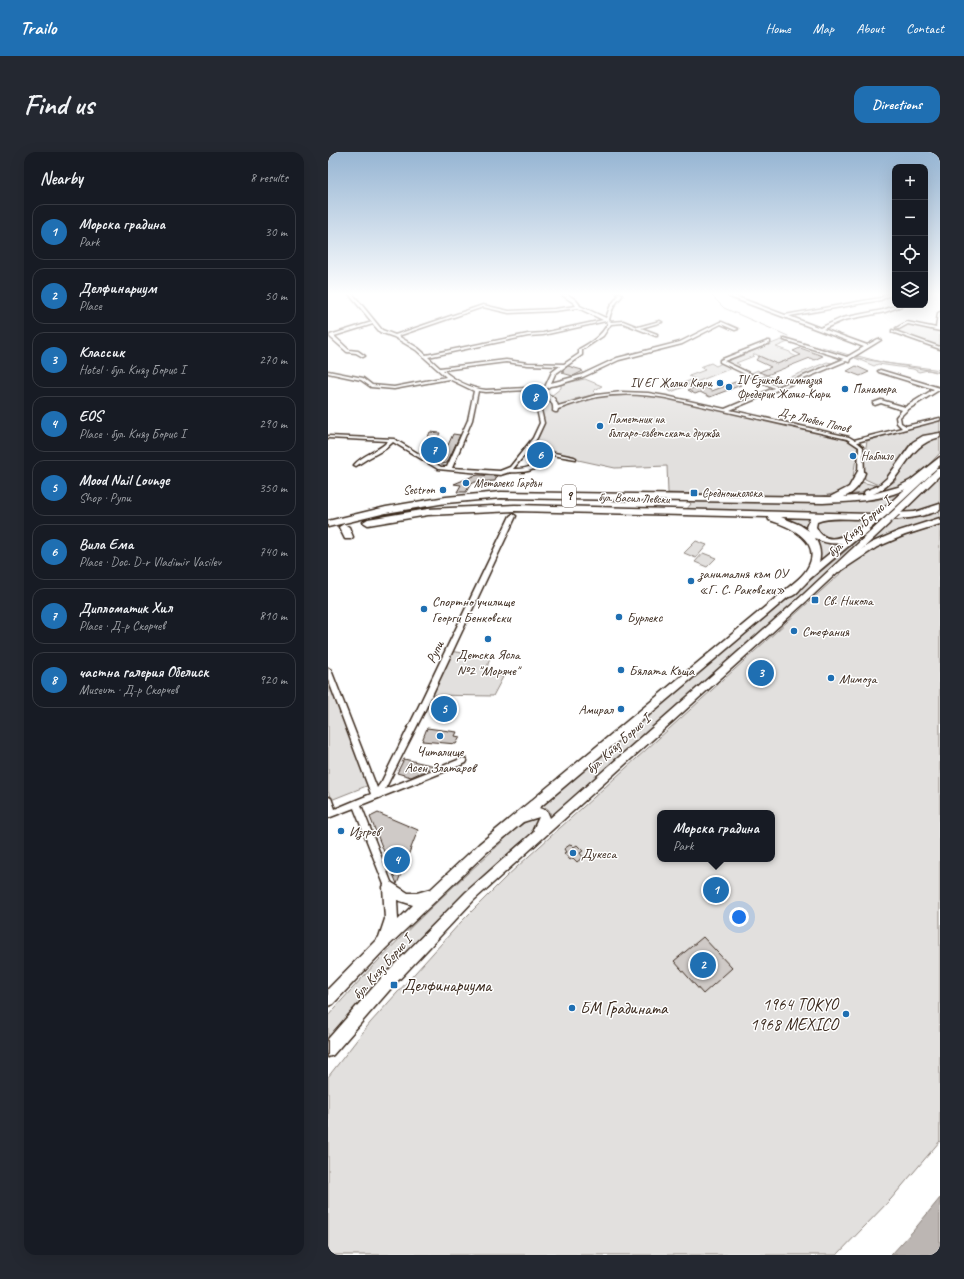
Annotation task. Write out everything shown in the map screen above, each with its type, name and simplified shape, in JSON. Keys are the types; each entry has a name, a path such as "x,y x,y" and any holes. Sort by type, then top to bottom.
{"highway":[{"path":"823,500 867,494 877,491 888,484 907,452 914,445 925,438 940,435"},
{"name":"бул. Княз Борис I","path":"936,470 940,460"},
{"name":"бул. Васил Левски","path":"328,532 386,510 466,498 501,495 812,500 863,499 885,496 936,470"},
{"path":"861,473 863,479 868,483 878,486 888,484"},
{"path":"812,500 835,496 850,491 857,484 861,473"},
{"path":"562,496 545,498 541,503 545,506 564,508"},
{"path":"656,511 682,508 688,505 682,500 657,497"},
{"name":"бул. Васил Левски","path":"328,524 344,525 428,512 494,508 564,508 739,514 900,516 919,514 939,507"},
{"path":"739,514 768,517 783,521 803,531 812,541 816,552 815,564 789,594"},
{"path":"826,515 816,518 810,527 815,533 824,539 843,541 865,530"},
{"path":"835,570 874,545 902,533 940,521"}],"main road":[{"name":"бул. Княз Борис I","path":"328,1049 389,980 470,896 835,570 897,512 936,470"},
{"name":"бул. Княз Борис I","path":"328,999 380,944 445,882 512,823 789,594 936,470"},
{"path":"512,823 533,813 543,814 545,816 544,823 530,842"},
{"path":"389,887 405,899 415,900 428,895 445,882"},
{"path":"380,944 392,921 389,887"}],"street":[{"path":"340,344 348,351 357,352 363,356"},
{"path":"409,344 417,349 441,369 448,378 476,390 547,386 576,378 618,359 675,344"},
{"path":"425,356 482,344"},
{"path":"328,437 392,440 440,468 501,473 509,470 527,448 542,423 537,400 546,395 547,386 553,373 581,354 580,350 589,344"},
{"path":"763,344 721,361 777,388"},
{"path":"801,344 848,360"},
{"path":"861,344 868,347"},
{"path":"726,410 848,360 872,344"},
{"path":"928,344 940,348"},
{"path":"441,369 506,361 528,364 566,365"},
{"path":"880,371 938,389"},
{"path":"328,372 362,379 371,386 394,388 448,378"},
{"path":"905,428 900,423 898,417 905,409 938,389"},
{"path":"449,469 470,420 476,390"},
{"name":"Д-р Любен Попов","path":"546,395 553,400 555,409 596,396 627,393 666,397 849,438 855,441 861,448 861,473"},
{"path":"875,404 881,401 905,409"},
{"path":"738,404 738,411 743,414"},
{"name":"Д-р Любен Попов","path":"855,441 940,419"},
{"path":"356,465 366,457 384,449 392,440"},
{"path":"527,448 574,458"},
{"path":"509,470 520,473 544,462 552,453"},
{"name":"Рупи","path":"376,796 385,783 421,710 512,516"},
{"path":"328,670 376,796"},
{"path":"328,800 330,814 463,761"},
{"path":"356,804 389,887"}],"shaded area":[{"path":"770,344 782,344 776,347 790,352 797,357 777,364 755,354 753,355 754,356 736,363 740,365 738,367 751,373 758,370 759,372 755,374 760,378 767,375 779,381 784,380 788,382 776,387 726,362"},
{"path":"930,344 940,344 940,348"},
{"path":"858,356 885,363 940,370 940,373 928,370 919,372 913,369 878,364 874,366 855,358"},
{"path":"827,362 832,363 791,381 786,379"},
{"path":"711,363 716,366 722,363 732,368 671,392 667,389 694,379 689,376 705,370 700,367"},
{"path":"585,379 602,386 593,391 596,394 575,399 622,394 664,397 849,440 858,446 852,483 841,492 819,497 668,493 667,466 615,468 532,450 544,423 540,399 551,396 561,388 561,384"},
{"path":"940,420 940,433 926,435 910,444 891,476 883,484 876,484 865,479 863,463 867,441"},
{"path":"940,436 940,453 917,477 892,491 868,495 880,491 895,481 914,447"},
{"path":"940,463 940,468 928,481 806,592 554,815 551,815 549,810 541,804 842,554 924,481"},
{"path":"940,475 940,504 902,513"},
{"path":"861,482 879,486 868,492 848,495"},
{"path":"899,494 875,514 686,510 691,504 687,500 856,501 876,500"},
{"path":"940,510 940,518 884,538 864,547 897,518"},
{"path":"772,516 813,516 806,530"},
{"path":"867,518 849,534 837,539 823,536 815,531 818,519"},
{"path":"940,524 940,1141 891,1199 837,1255 328,1255 328,1077 370,1023 460,923 507,876 853,562 883,544"},
{"path":"812,532 840,543 820,561"},
{"path":"696,541 707,545 696,558 684,553"},
{"path":"703,553 716,558 707,567 695,562"},
{"path":"449,651 490,657 487,668 503,677 493,696 428,695"},
{"path":"328,676 369,785 331,800 328,791"},
{"path":"538,816 541,817 539,826 489,870 426,931 366,995 328,1040 328,1016 366,973 427,912 506,838 520,826"},
{"path":"940,1198 940,1255 891,1255 913,1231"}],"building":[{"path":"800,348 823,356 814,360 810,358 767,375 759,372 771,367 756,360 759,356 777,364 801,355 793,351"},
{"path":"568,366 583,371 573,376 562,373 564,372 562,371"},
{"path":"856,366 869,372 860,376 847,371"},
{"name":"IV Езикова гимназия Фредерик Жолио-Кюри","path":"735,382 741,385 710,397 700,392 695,394 688,390 701,385 712,391"},
{"path":"430,432 440,433 434,445 448,445 453,434 460,435 447,463 442,464 427,455 432,445 425,444"},
{"name":"Металекс Гардън","path":"473,476 497,476 495,481 475,482 470,485 466,492 457,492 461,485 454,484"},
{"name":"Читалище Асен Златаров","path":"427,728 457,732 455,736 460,737 456,744 422,741"},
{"path":"404,759 435,766 411,777 397,773"},
{"path":"378,813 418,830 397,884 370,817"},
{"name":"Дукеса","path":"571,844 574,847 577,845 583,851 580,853 583,857 577,862 573,858 570,860 564,853 566,852 564,849"},
{"path":"703,937 732,968 703,994 674,961"}],"waterway":[{"path":"822,347 849,355"},
{"path":"857,358 940,372"}],"place":[{"name":"IV ЕГ Жолио Кюри","path":"720,383"},
{"name":"IV Езикова гимназия Фредерик Жолио-Кюри","path":"729,387"},
{"name":"Панамера","path":"845,389"},
{"name":"частна галерия Обелиск","path":"535,397"},
{"name":"Паметник на българо-съветската дружба","path":"600,426"},
{"name":"Дипломатик Хил","path":"434,450"},
{"name":"Вила Ема","path":"540,455"},
{"name":"Наблизо","path":"853,456"},
{"name":"Металекс Гардън","path":"466,483"},
{"name":"Sectron","path":"443,490"},
{"name":"Средношколска","path":"694,493"},
{"name":"занималня към ОУ «Г. С. Раковски»","path":"691,581"},
{"name":"Св. Никола","path":"815,600"},
{"name":"Спортно училище Георги Бенковски","path":"424,609"},
{"name":"Бурлекс","path":"619,617"},
{"name":"Стефания","path":"794,631"},
{"name":"Детска Ясла №2 \"Моряче\"","path":"488,639"},
{"name":"Бялата Къща","path":"621,670"},
{"name":"Классик","path":"761,673"},
{"name":"Мимоза","path":"831,678"},
{"name":"Mood Nail Lounge","path":"444,709"},
{"name":"Амирал","path":"621,709"},
{"name":"Читалище Асен Златаров","path":"440,736"},
{"name":"Изгрев","path":"341,831"},
{"name":"Дукеса","path":"573,853"},
{"name":"EOS","path":"397,860"},
{"name":"Морска градина","path":"716,890"},
{"name":"Делфинариум","path":"703,965"},
{"name":"Делфинариума","path":"394,985"},
{"name":"БМ Градината","path":"572,1008"},
{"name":"1964 TOKYO 1968 MEXICO","path":"846,1014"}]}
